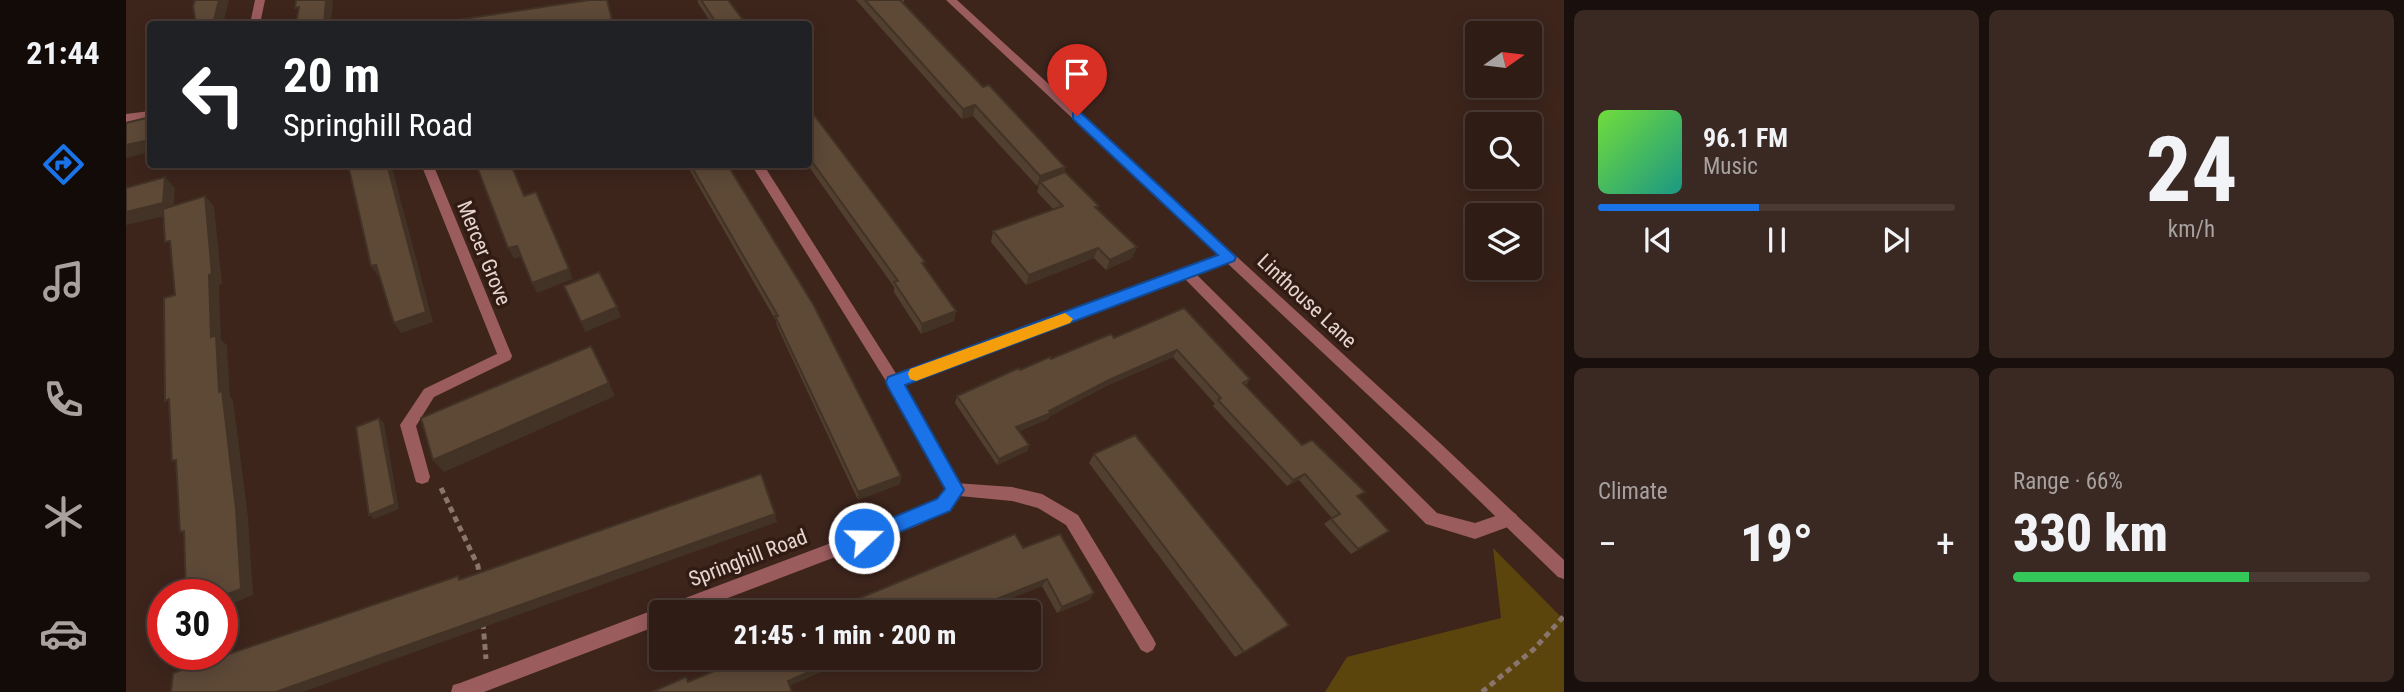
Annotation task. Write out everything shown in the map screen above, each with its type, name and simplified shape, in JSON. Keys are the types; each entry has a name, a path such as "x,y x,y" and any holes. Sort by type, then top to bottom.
{"street":[{"path":"256,21 260,0"},
{"name":"Linthouse Lane","path":"951,0 1564,571"},
{"path":"126,118 147,114"},
{"name":"Mercer Grove","path":"422,477 408,425 429,393 505,356 429,168"},
{"path":"760,168 894,382 955,490 1012,494 1042,502 1072,520 1147,644"},
{"path":"894,382 1229,257"},
{"path":"1186,273 1432,519 1475,531 1510,519"},
{"name":"Springhill Road","path":"701,600 914,520 944,505 955,490"},
{"path":"460,692 649,620"}],"path":[{"path":"422,477 444,490 478,566 479,579"},
{"path":"1482,692 1534,649 1564,616"},
{"path":"483,617 488,681"}],"shaded area":[{"path":"1493,548 1564,620 1564,692 1325,692 1347,657 1501,618"}],"building":[{"path":"195,0 219,0 214,21 195,21 193,7"},
{"path":"296,0 326,0 324,21 297,21 299,7 295,8"},
{"path":"589,0 607,0 612,21 457,21"},
{"path":"701,0 728,0 744,21 715,21"},
{"path":"865,0 900,0 983,87 989,85 1065,167 1040,176 975,105 963,109"},
{"path":"812,112 925,262 922,263 956,311 922,324 894,282 898,281 812,162"},
{"path":"147,118 147,141 126,145 126,123"},
{"path":"349,168 388,168 426,312 394,323 376,265 371,266"},
{"path":"478,168 513,168 524,196 536,192 569,269 532,283 517,246 508,248"},
{"path":"692,168 729,168 813,304 901,476 858,492 775,316 778,316"},
{"path":"1065,172 1099,206 1095,207 1137,247 1110,260 1098,248 1029,275 993,231 1063,206 1040,182"},
{"path":"165,177 163,203 126,212 126,188"},
{"path":"205,196 212,274 209,275 211,337 216,335 219,392 222,391 236,509 241,589 238,590 238,579 186,579 184,531 180,532 176,460 172,461 169,399 165,401 164,298 175,295 170,241 165,242 163,209"},
{"path":"599,272 617,307 581,322 564,286"},
{"path":"1184,308 1250,379 1243,383 1302,445 1312,440 1365,492 1357,496 1389,531 1358,549 1331,519 1340,514 1305,474 1293,480 1218,400 1221,398 1177,350 1109,380 1049,411 1051,413 1016,427 1029,445 999,459 957,396 1019,368 1020,370 1050,357 1051,359 1111,334 1114,338"},
{"path":"591,346 609,383 433,460 421,418"},
{"path":"379,418 395,504 369,515 356,427"},
{"path":"1135,435 1289,625 1244,652 1094,454"},
{"path":"761,474 775,514 276,692 171,692 173,673 182,670 238,670 238,651 458,576 459,580"},
{"path":"1015,534 1023,548 1060,534 1094,593 1062,607 1047,579 994,600 855,600"},
{"path":"717,670 813,670 788,681 792,692 652,692 686,677 688,682"}],"slow traffic":[{"path":"916,374 1065,319"}],"route":[{"path":"864,538 914,520 944,505 955,490 894,382 1229,257 1077,116"}]}
